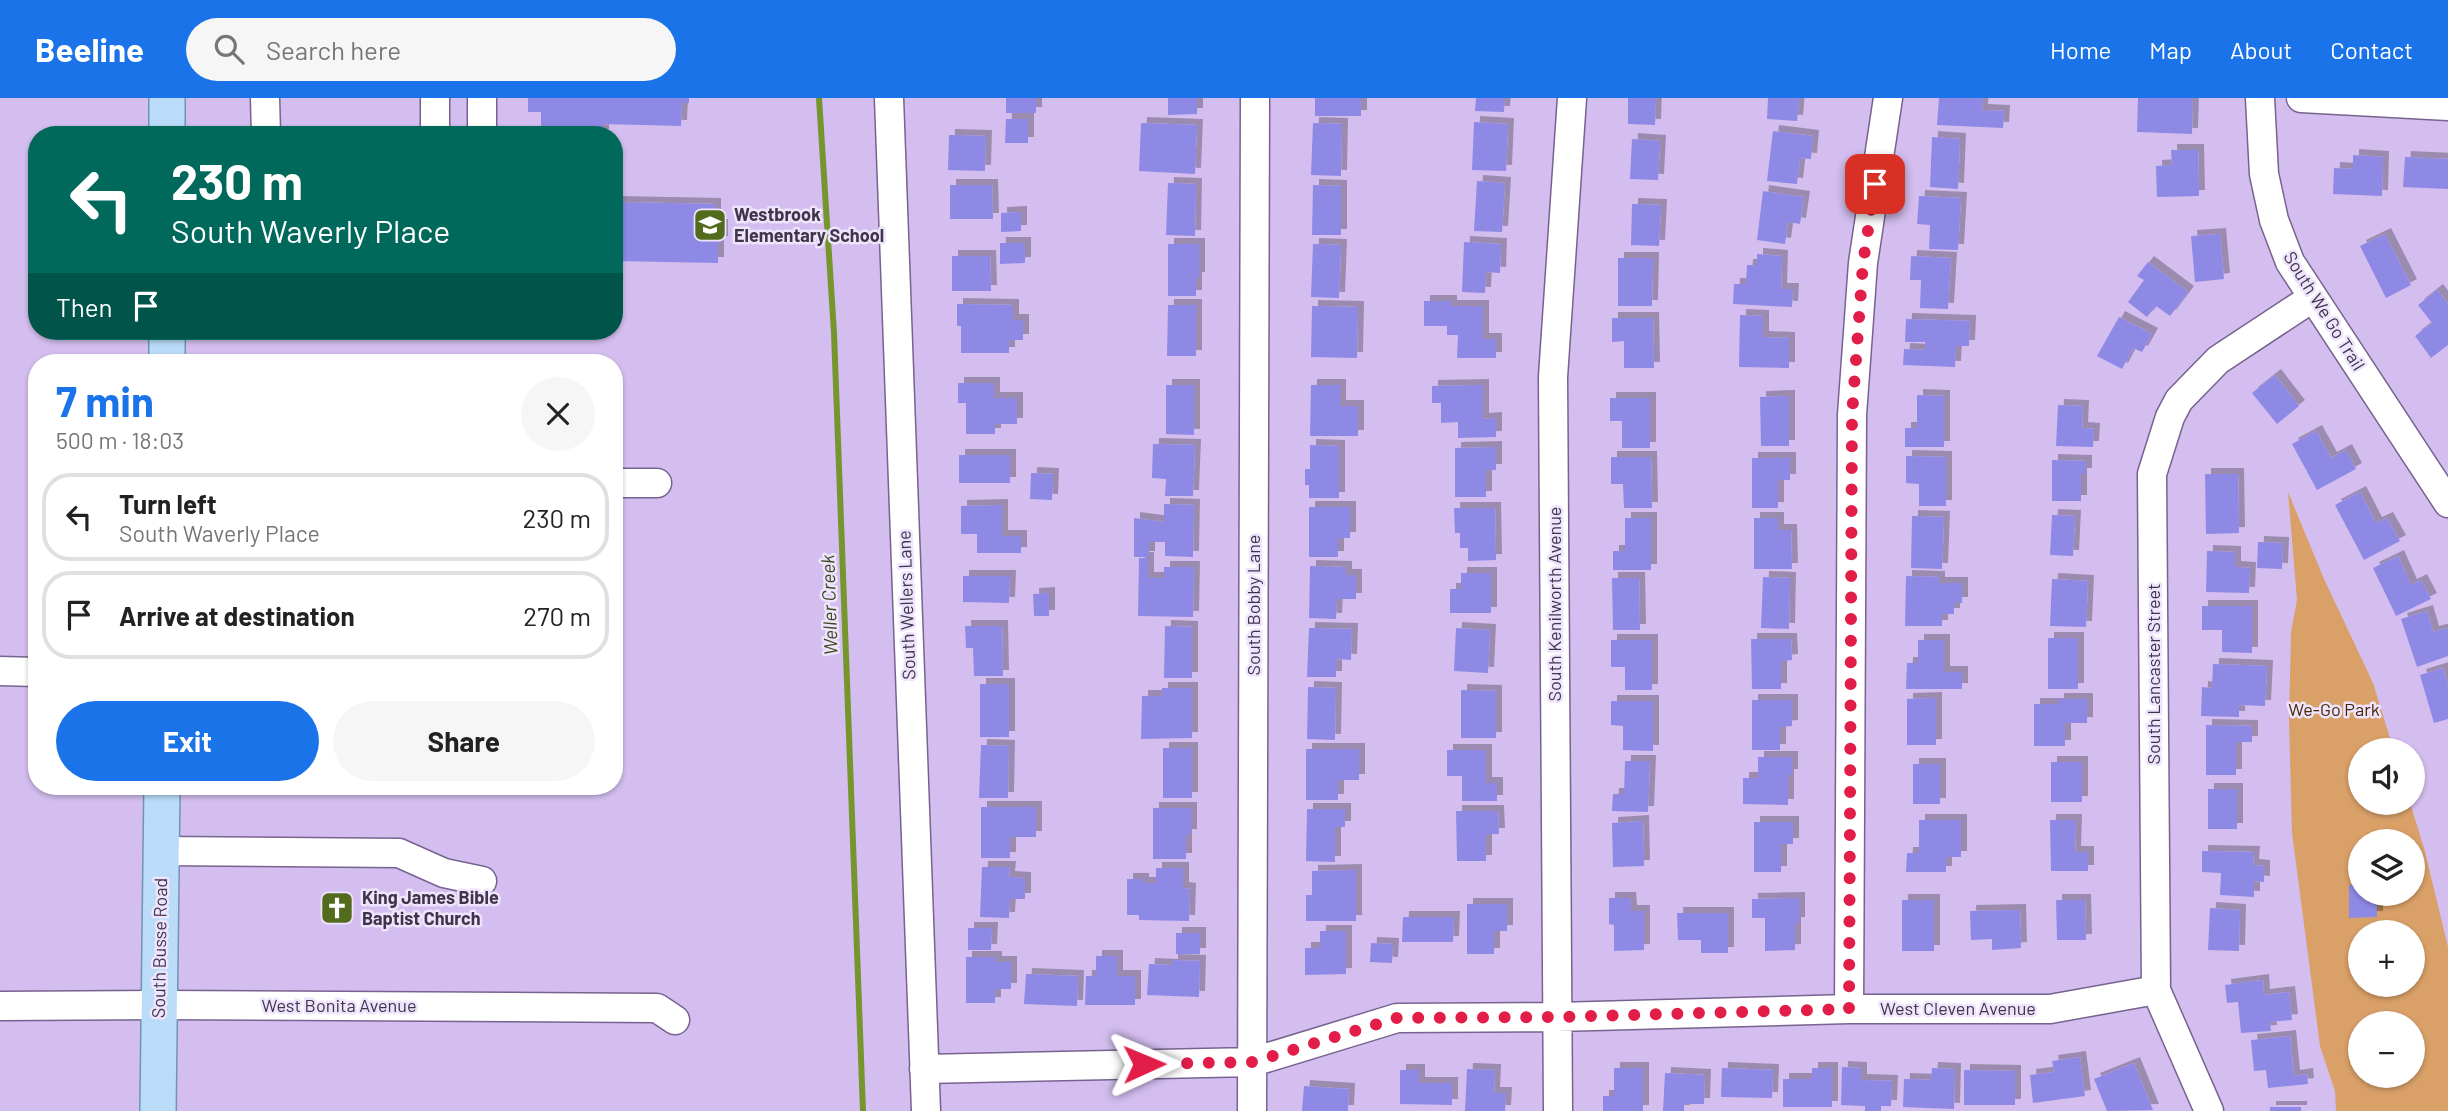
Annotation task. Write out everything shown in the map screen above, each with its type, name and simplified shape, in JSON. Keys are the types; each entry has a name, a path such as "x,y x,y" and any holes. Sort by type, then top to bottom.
{"main road":[{"path":"167,98 167,126"},
{"name":"South Busse Road","path":"158,1111 162,795"}],"street":[{"path":"265,98 266,126"},
{"path":"435,98 435,126"},
{"path":"482,98 482,126"},
{"name":"South Wellers Lane","path":"889,98 926,1111"},
{"name":"South Bobby Lane","path":"1252,1111 1255,98"},
{"name":"South Kenilworth Avenue","path":"1558,1111 1553,377 1572,98"},
{"path":"1849,1009 1852,415 1863,263 1888,98"},
{"name":"South We Go Trail","path":"2259,98 2264,174 2274,220 2290,262 2448,503"},
{"path":"2301,98 2448,106"},
{"name":"South Lancaster Street","path":"2208,1111 2156,990 2152,474 2170,417 2179,400 2218,360 2312,298"},
{"path":"623,483 657,483"},
{"path":"0,671 28,672"},
{"path":"161,851 399,853 444,873 482,881"},
{"name":"West Cleven Avenue","path":"924,1069 1253,1062 1397,1018 1557,1017 1849,1009 2050,1009 2156,990"},
{"name":"West Bonita Avenue","path":"0,1006 159,1004 657,1008 675,1020"}],"green space":[{"name":"We-Go Park","path":"2288,492 2324,579 2373,683 2390,738 2348,738 2348,815 2414,815 2418,829 2348,829 2348,906 2425,906 2425,852 2448,947 2448,1111 2336,1111 2335,1091 2320,1046 2292,833 2289,721 2291,632 2297,600"}],"building":[{"path":"528,98 689,98 689,103 682,103 681,126 541,126 541,112 528,112"},
{"path":"1006,98 1036,98 1036,113 1006,113"},
{"path":"1168,98 1197,98 1197,114 1168,115"},
{"path":"1315,98 1361,98 1361,116 1315,116"},
{"path":"1476,98 1505,98 1504,112 1475,111"},
{"path":"1628,98 1656,98 1655,125 1628,124"},
{"path":"1768,98 1799,98 1797,121 1767,119"},
{"path":"1939,98 1983,98 1982,110 2004,111 2003,128 1937,125"},
{"path":"2138,98 2193,98 2192,134 2137,132"},
{"path":"1006,119 1028,119 1028,143 1005,143"},
{"path":"1474,122 1508,124 1506,171 1472,170"},
{"path":"1141,123 1197,125 1195,174 1139,171"},
{"path":"1313,123 1342,124 1341,176 1311,175"},
{"path":"1773,131 1813,136 1811,159 1800,158 1797,184 1767,181"},
{"path":"949,135 986,136 985,171 948,170"},
{"path":"1932,137 1960,139 1958,189 1930,187"},
{"path":"1632,139 1660,141 1658,180 1630,179"},
{"path":"2171,150 2198,150 2199,196 2157,197 2156,166 2172,165"},
{"path":"2353,155 2383,157 2382,196 2333,194 2334,168 2353,169"},
{"path":"2405,157 2448,159 2448,189 2403,187"},
{"path":"1477,181 1505,183 1502,232 1474,231"},
{"path":"1168,183 1196,184 1195,236 1166,235"},
{"path":"950,185 992,185 993,219 950,219"},
{"path":"1313,185 1341,186 1341,235 1312,235"},
{"path":"1763,191 1804,197 1800,224 1788,222 1785,244 1757,240"},
{"path":"1919,196 1961,198 1958,250 1929,249 1930,225 1917,224"},
{"path":"623,202 715,204 715,225 722,225 722,242 718,242 718,263 623,261"},
{"path":"1632,204 1661,205 1659,246 1631,245"},
{"path":"1021,212 1021,231 1001,232 1001,213"},
{"path":"2220,234 2224,279 2195,282 2191,236"},
{"path":"2385,234 2411,285 2386,298 2360,246"},
{"path":"1464,242 1501,244 1500,273 1486,272 1485,293 1462,292"},
{"path":"1000,243 1025,243 1025,263 1000,264"},
{"path":"1168,244 1199,244 1196,296 1168,296"},
{"path":"1313,244 1341,245 1339,298 1311,297"},
{"path":"1757,254 1782,256 1781,289 1793,289 1792,307 1733,304 1734,284 1746,284 1747,265 1757,265"},
{"path":"952,256 990,256 991,291 952,291"},
{"path":"1911,256 1951,258 1948,309 1920,308 1921,280 1910,280"},
{"path":"1618,258 1653,258 1652,306 1618,306"},
{"path":"2148,262 2188,292 2170,316 2156,306 2147,317 2128,302 2144,280 2137,276"},
{"path":"2437,290 2448,304 2448,345 2431,358 2415,336 2432,323 2418,305"},
{"path":"1424,301 1451,301 1451,306 1483,306 1483,339 1496,339 1496,358 1457,358 1458,335 1447,335 1447,326 1424,326"},
{"path":"957,304 1013,305 1013,320 1023,320 1023,340 1009,340 1009,353 961,353 961,326 957,326"},
{"path":"1168,305 1196,305 1196,356 1167,356"},
{"path":"1312,306 1358,307 1357,358 1311,357"},
{"path":"1740,315 1763,316 1763,337 1789,338 1789,368 1739,367"},
{"path":"2119,317 2152,334 2142,352 2133,348 2122,369 2097,356"},
{"path":"1612,318 1653,318 1654,368 1624,368 1624,341 1612,342"},
{"path":"1906,319 1970,321 1969,346 1956,346 1955,367 1903,365 1904,349 1925,350 1925,342 1905,342"},
{"path":"2275,375 2299,406 2277,424 2252,393"},
{"path":"958,383 994,383 994,398 1017,398 1017,424 995,424 995,434 966,434 966,403 958,403"},
{"path":"1166,385 1194,385 1194,435 1166,434"},
{"path":"1311,385 1340,385 1340,406 1358,406 1358,436 1310,436"},
{"path":"1483,385 1483,419 1496,418 1496,437 1458,438 1458,422 1441,423 1441,403 1432,403 1432,386"},
{"path":"1917,395 1944,396 1944,447 1905,447 1905,428 1917,428"},
{"path":"1789,396 1789,446 1761,446 1760,397"},
{"path":"1610,398 1650,398 1650,448 1622,448 1622,421 1610,421"},
{"path":"2058,405 2083,406 2082,428 2094,429 2093,447 2056,446"},
{"path":"2316,431 2331,458 2346,450 2356,469 2317,490 2292,444"},
{"path":"1153,444 1195,445 1193,496 1165,496 1166,479 1152,478"},
{"path":"1310,445 1339,446 1339,498 1309,498 1309,485 1305,485 1305,469 1310,469"},
{"path":"1496,447 1496,470 1486,470 1486,497 1455,497 1455,448"},
{"path":"959,455 1010,455 1010,483 959,483"},
{"path":"1906,456 1946,457 1946,506 1919,506 1919,484 1906,483"},
{"path":"1611,457 1651,457 1652,508 1624,508 1623,484 1611,484"},
{"path":"1752,458 1790,458 1790,480 1778,480 1778,508 1752,508"},
{"path":"2052,460 2086,461 2086,474 2081,474 2081,501 2052,501"},
{"path":"1031,473 1053,474 1052,500 1030,499"},
{"path":"2205,474 2238,474 2239,533 2206,534"},
{"path":"2360,492 2376,523 2387,518 2400,541 2364,560 2335,505"},
{"path":"1164,504 1194,505 1193,557 1165,556 1165,542 1149,542 1149,557 1134,557 1134,518 1164,522"},
{"path":"1002,505 1002,536 1021,536 1021,553 977,553 977,534 961,534 961,506"},
{"path":"1309,507 1350,507 1350,538 1338,538 1338,557 1309,557"},
{"path":"1454,508 1495,508 1496,560 1468,561 1468,548 1460,548 1460,533 1455,533"},
{"path":"2052,515 2075,516 2073,556 2050,555"},
{"path":"1912,516 1944,517 1942,569 1911,568"},
{"path":"1625,518 1651,518 1651,570 1613,570 1613,551 1625,551"},
{"path":"1754,518 1778,518 1778,530 1791,530 1792,569 1754,569"},
{"path":"2258,542 2283,543 2282,569 2257,568"},
{"path":"2207,551 2235,552 2235,567 2250,568 2249,593 2206,592"},
{"path":"2398,556 2411,585 2421,580 2431,599 2396,616 2373,568"},
{"path":"1139,558 1148,558 1148,578 1164,578 1164,567 1194,567 1193,617 1138,616"},
{"path":"1310,566 1346,567 1346,575 1356,575 1356,599 1337,599 1336,619 1309,618"},
{"path":"1461,573 1491,573 1491,613 1450,613 1450,589 1461,589"},
{"path":"963,576 1010,576 1009,603 963,602"},
{"path":"1906,576 1939,577 1939,583 1962,583 1962,603 1954,603 1954,614 1942,614 1942,626 1905,626"},
{"path":"1763,577 1790,578 1789,629 1761,628"},
{"path":"1612,578 1639,578 1640,630 1613,630"},
{"path":"2052,579 2088,581 2086,627 2050,626"},
{"path":"1049,593 1049,616 1034,616 1033,594"},
{"path":"2202,606 2252,606 2252,653 2222,652 2222,630 2202,630"},
{"path":"2427,611 2433,632 2448,628 2448,656 2417,667 2401,619"},
{"path":"965,626 1002,626 1003,676 974,676 973,648 966,648"},
{"path":"1165,626 1192,627 1192,678 1164,678"},
{"path":"1309,628 1352,629 1351,660 1336,659 1336,677 1307,677"},
{"path":"1456,628 1490,630 1488,673 1454,671"},
{"path":"2048,638 2078,638 2078,689 2048,689"},
{"path":"1751,639 1791,639 1792,660 1781,661 1781,689 1752,689"},
{"path":"1611,640 1652,640 1652,690 1625,690 1625,667 1611,667"},
{"path":"1918,640 1944,640 1944,672 1962,672 1962,689 1906,689 1907,663 1918,663"},
{"path":"2213,664 2267,666 2265,706 2239,705 2239,717 2201,716 2202,687 2212,688"},
{"path":"2443,668 2448,685 2448,719 2434,723 2420,675"},
{"path":"980,684 1009,684 1009,737 980,737"},
{"path":"1308,687 1336,688 1335,740 1307,739"},
{"path":"1162,688 1192,688 1192,738 1141,739 1142,696 1162,696"},
{"path":"1461,690 1496,691 1496,738 1461,738"},
{"path":"1936,698 1936,745 1907,745 1907,699"},
{"path":"2058,699 2087,699 2087,723 2065,723 2065,746 2034,746 2034,704 2058,704"},
{"path":"1752,700 1792,700 1792,726 1780,727 1780,750 1752,750"},
{"path":"1611,701 1653,701 1653,751 1623,750 1623,726 1611,725"},
{"path":"2206,725 2252,726 2252,742 2236,742 2236,775 2206,775"},
{"path":"981,745 1009,746 1008,798 979,798"},
{"path":"1163,748 1192,748 1192,798 1163,798"},
{"path":"1306,749 1359,749 1359,780 1338,780 1338,800 1306,800"},
{"path":"1447,750 1486,750 1486,783 1497,783 1497,801 1462,801 1462,776 1447,776"},
{"path":"1758,757 1792,757 1792,775 1788,775 1788,805 1743,804 1743,778 1758,778"},
{"path":"1625,761 1650,761 1648,812 1612,811 1613,794 1624,794"},
{"path":"2051,762 2082,762 2082,802 2051,802"},
{"path":"1913,764 1940,764 1940,804 1913,804"},
{"path":"2208,789 2237,789 2237,829 2208,829"},
{"path":"981,807 1036,807 1036,837 1010,837 1010,858 981,858"},
{"path":"1153,808 1191,808 1191,835 1186,835 1186,859 1153,859"},
{"path":"1307,809 1345,809 1345,827 1335,827 1335,862 1306,861"},
{"path":"1456,811 1498,811 1499,834 1486,834 1486,861 1457,861"},
{"path":"1919,820 1961,820 1961,857 1946,857 1946,872 1906,872 1907,853 1919,853"},
{"path":"2050,820 2076,820 2075,852 2088,852 2088,871 2051,871"},
{"path":"1643,821 1644,866 1613,867 1612,823"},
{"path":"1754,822 1793,822 1793,844 1781,844 1781,872 1754,872"},
{"path":"2202,851 2254,852 2253,865 2264,866 2264,882 2254,881 2254,897 2220,895 2221,873 2202,872"},
{"path":"982,867 1010,867 1009,877 1025,878 1025,899 1010,899 1009,918 980,917"},
{"path":"1156,868 1183,868 1183,888 1190,889 1189,921 1139,920 1139,915 1127,915 1127,879 1143,879 1143,883 1156,883"},
{"path":"1356,870 1356,921 1306,921 1306,895 1312,895 1312,871"},
{"path":"1609,898 1630,898 1631,911 1644,911 1644,950 1614,951 1614,925 1609,924"},
{"path":"1799,898 1795,950 1765,951 1765,918 1752,918 1752,899"},
{"path":"1902,900 1934,900 1934,951 1902,951"},
{"path":"2056,900 2085,900 2086,940 2057,940"},
{"path":"1467,904 1507,904 1507,931 1494,931 1494,954 1467,954"},
{"path":"2349,906 2377,906 2377,917 2349,918"},
{"path":"2210,908 2240,910 2239,951 2208,950"},
{"path":"2020,910 2021,948 1992,950 1992,939 1971,940 1970,911"},
{"path":"1677,913 1728,913 1728,953 1701,953 1701,940 1678,940"},
{"path":"1403,917 1454,917 1453,942 1402,942"},
{"path":"968,928 992,928 991,950 968,950"},
{"path":"1320,931 1346,931 1346,974 1305,975 1305,948 1320,948"},
{"path":"1176,933 1200,933 1200,954 1176,954"},
{"path":"1371,943 1393,944 1392,963 1370,962"},
{"path":"1096,956 1117,956 1117,976 1135,976 1135,1005 1085,1005 1086,976 1096,976"},
{"path":"966,957 996,957 996,962 1011,962 1011,989 995,989 995,1003 966,1003"},
{"path":"1172,960 1200,961 1199,997 1147,995 1149,964 1172,965"},
{"path":"1026,974 1078,976 1077,1006 1024,1004"},
{"path":"2263,980 2264,995 2289,992 2292,1020 2270,1022 2271,1031 2241,1033 2238,1002 2227,1003 2225,985"},
{"path":"2290,1036 2294,1076 2307,1074 2308,1084 2268,1088 2266,1070 2254,1071 2251,1040"},
{"path":"2080,1057 2085,1096 2033,1103 2030,1075 2054,1072 2052,1061"},
{"path":"2134,1063 2153,1110 2107,1111 2094,1079"},
{"path":"1842,1067 1861,1068 1861,1080 1892,1081 1891,1106 1881,1106 1881,1111 1865,1111 1865,1106 1841,1105"},
{"path":"1614,1068 1643,1068 1643,1111 1603,1111 1603,1096 1614,1096"},
{"path":"1722,1068 1773,1070 1772,1098 1721,1097"},
{"path":"1812,1068 1832,1068 1832,1107 1783,1107 1783,1079 1812,1079"},
{"path":"1932,1068 1955,1069 1954,1109 1903,1107 1904,1079 1931,1080"},
{"path":"1467,1069 1495,1070 1494,1093 1506,1093 1505,1111 1465,1111"},
{"path":"1400,1070 1419,1070 1419,1083 1452,1083 1452,1105 1400,1104"},
{"path":"1964,1070 2015,1071 2015,1105 1964,1105"},
{"path":"1665,1073 1705,1075 1704,1104 1684,1104 1684,1111 1663,1111"},
{"path":"1304,1086 1349,1089 1348,1111 1302,1111"},
{"path":"2270,1107 2301,1107 2301,1111 2270,1111"}],"waterway":[{"name":"Weller Creek","path":"819,98 834,333 863,1111"}],"place":[{"name":"Westbrook Elementary School","path":"710,225"},
{"name":"King James Bible Baptist Church","path":"337,908"}],"route":[{"path":"1144,1064 1253,1062 1397,1018 1557,1017 1849,1009 1852,415 1863,263 1875,184"}]}
